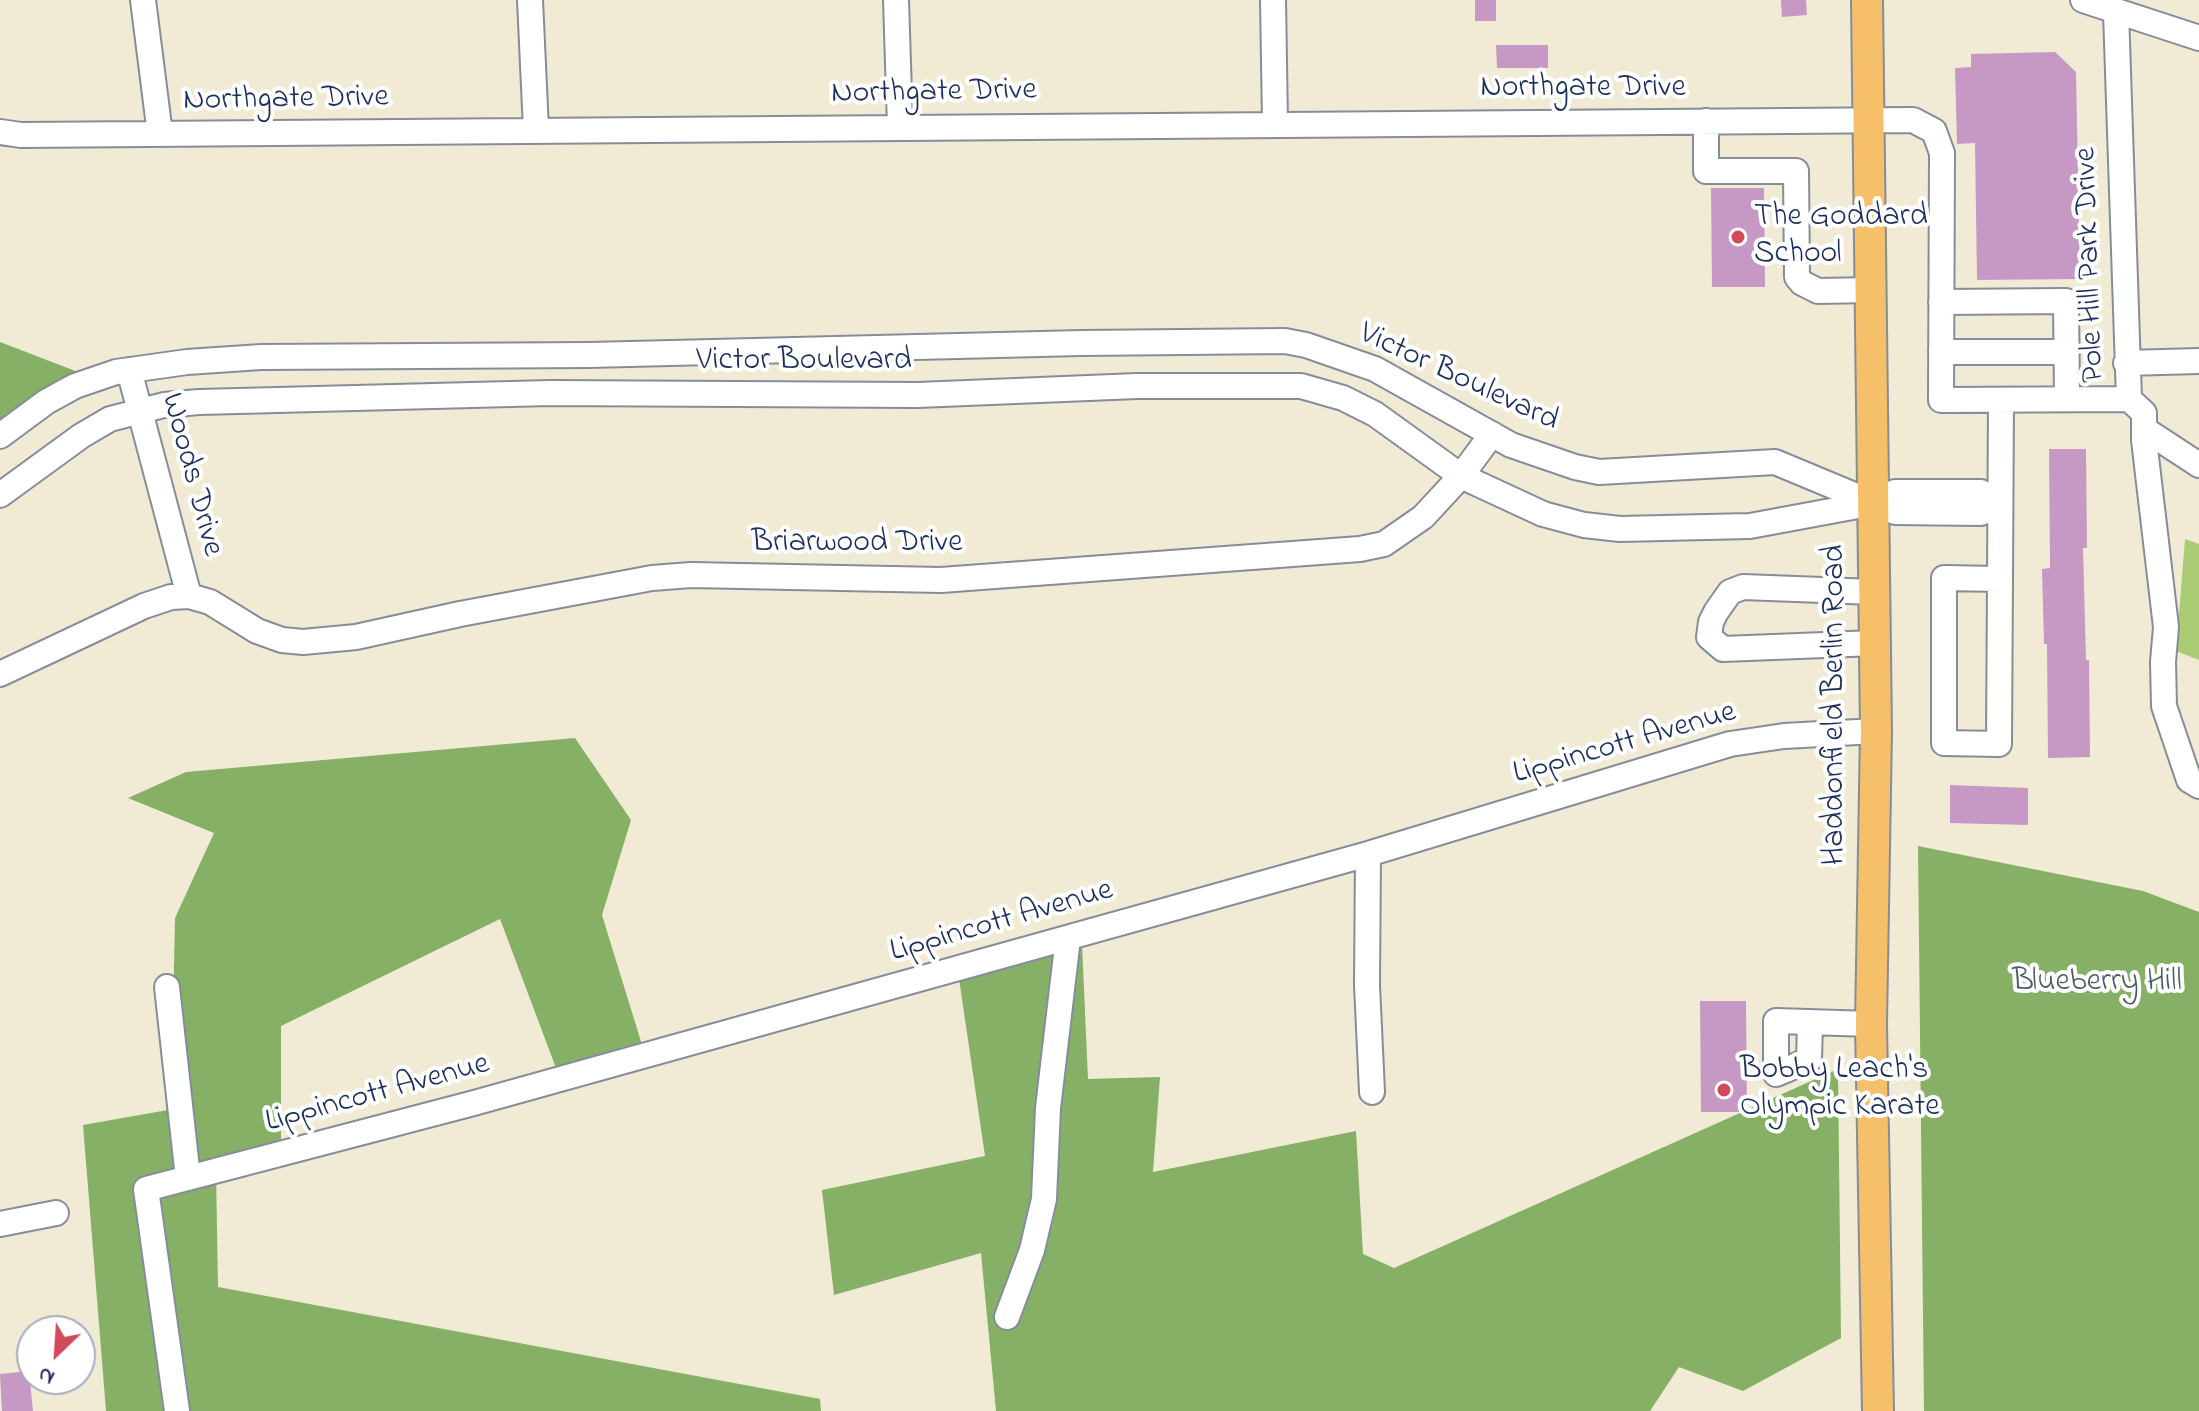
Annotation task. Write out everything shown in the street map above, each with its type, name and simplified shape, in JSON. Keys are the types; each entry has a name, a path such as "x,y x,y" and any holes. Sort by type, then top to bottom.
{"main road":[{"name":"Haddonfield Berlin Road","path":"1867,0 1876,731 1871,1024 1873,1410"}],"street":[{"path":"143,0 160,134"},
{"path":"530,0 536,130"},
{"path":"896,0 900,126"},
{"path":"1273,0 1275,123"},
{"path":"2083,0 2199,38"},
{"name":"Pole Hill Park Drive","path":"2116,12 2129,399 2144,413 2166,627 2164,706 2189,780 2199,786"},
{"path":"1706,121 1706,171 1796,171 1798,280 1818,291 1872,290"},
{"name":"Northgate Drive","path":"0,132 21,135 1275,123 1916,121 1932,129 1940,141 1942,153 1941,400 2001,400"},
{"path":"1941,302 2066,301 2067,399"},
{"name":"Victor Boulevard","path":"0,436 46,402 75,386 129,370 261,357 589,355 1285,341 1306,345 1375,369 1511,445 1575,467 1599,472 1775,462 1874,503"},
{"path":"1941,352 2067,352"},
{"path":"2126,363 2199,361"},
{"name":"Woods Drive","path":"129,370 189,596"},
{"name":"Victor Boulevard","path":"0,495 81,436 110,419 140,410 199,402 550,393 918,395 1137,386 1301,386 1343,398 1375,414 1461,476 1543,514 1584,525 1620,529 1750,526 1874,503"},
{"path":"2000,579 1944,578 1944,743 1999,744 2000,579 2000,504 2001,400 2129,399"},
{"path":"2144,429 2199,465"},
{"name":"Briarwood Drive","path":"189,596 210,602 257,631 282,640 303,642 356,637 652,578 691,575 941,580 1360,549 1384,544 1423,517 1461,476 1492,434"},
{"path":"1874,503 1895,512 1981,513 2000,504"},
{"path":"1874,592 1743,587 1730,592 1716,612 1709,637 1723,649 1875,643"},
{"path":"0,674 144,606 171,597 189,596"},
{"name":"Lippincott Avenue","path":"177,1411 146,1189 489,1099 1368,854 1730,744 1784,736 1876,731"},
{"path":"1368,854 1367,951 1372,1092"},
{"path":"1007,1317 1032,1250 1044,1199 1048,1108 1068,938"},
{"path":"167,987 188,1178"},
{"path":"1810,1022 1871,1024"},
{"path":"0,1224 56,1213"}],"green space":[{"path":"0,342 86,375 0,425"},
{"path":"2185,539 2199,544 2199,660 2176,651"},
{"path":"575,738 631,820 602,915 643,1048 559,1076 500,919 281,1026 281,1158 216,1171 218,1287 820,1399 821,1411 106,1411 83,1125 179,1108 173,1015 175,918 214,833 128,798 186,772"},
{"name":"Blueberry Hill","path":"1918,846 2143,891 2199,912 2199,1411 1924,1411"},
{"path":"1081,922 1088,1079 1160,1077 1153,1172 1356,1131 1363,1254 1394,1268 1838,1069 1841,1338 1743,1391 1679,1367 1650,1411 996,1411 981,1253 834,1295 822,1190 985,1156 956,958"}],"building":[{"path":"1475,0 1496,0 1496,21 1475,21"},
{"path":"1781,0 1806,0 1807,15 1782,17"},
{"path":"1496,45 1548,45 1548,68 1497,68"},
{"path":"2055,52 2076,72 2080,279 1977,280 1975,143 1957,144 1955,68 1971,67 1971,54"},
{"name":"The Goddard School","path":"1711,188 1764,188 1765,287 1712,287"},
{"path":"2049,449 2086,449 2087,548 2083,548 2090,757 2048,758 2047,644 2044,644 2042,569 2050,568"},
{"path":"1950,785 2028,788 2028,825 1950,823"},
{"path":"1700,1001 1746,1001 1747,1112 1701,1112"},
{"path":"16,1372 16,1395 31,1395 33,1411 2,1411 0,1374"}],"place":[{"name":"The Goddard School","path":"1738,237"},
{"name":"Bobby Leach's Olympic Karate","path":"1724,1090"}]}
